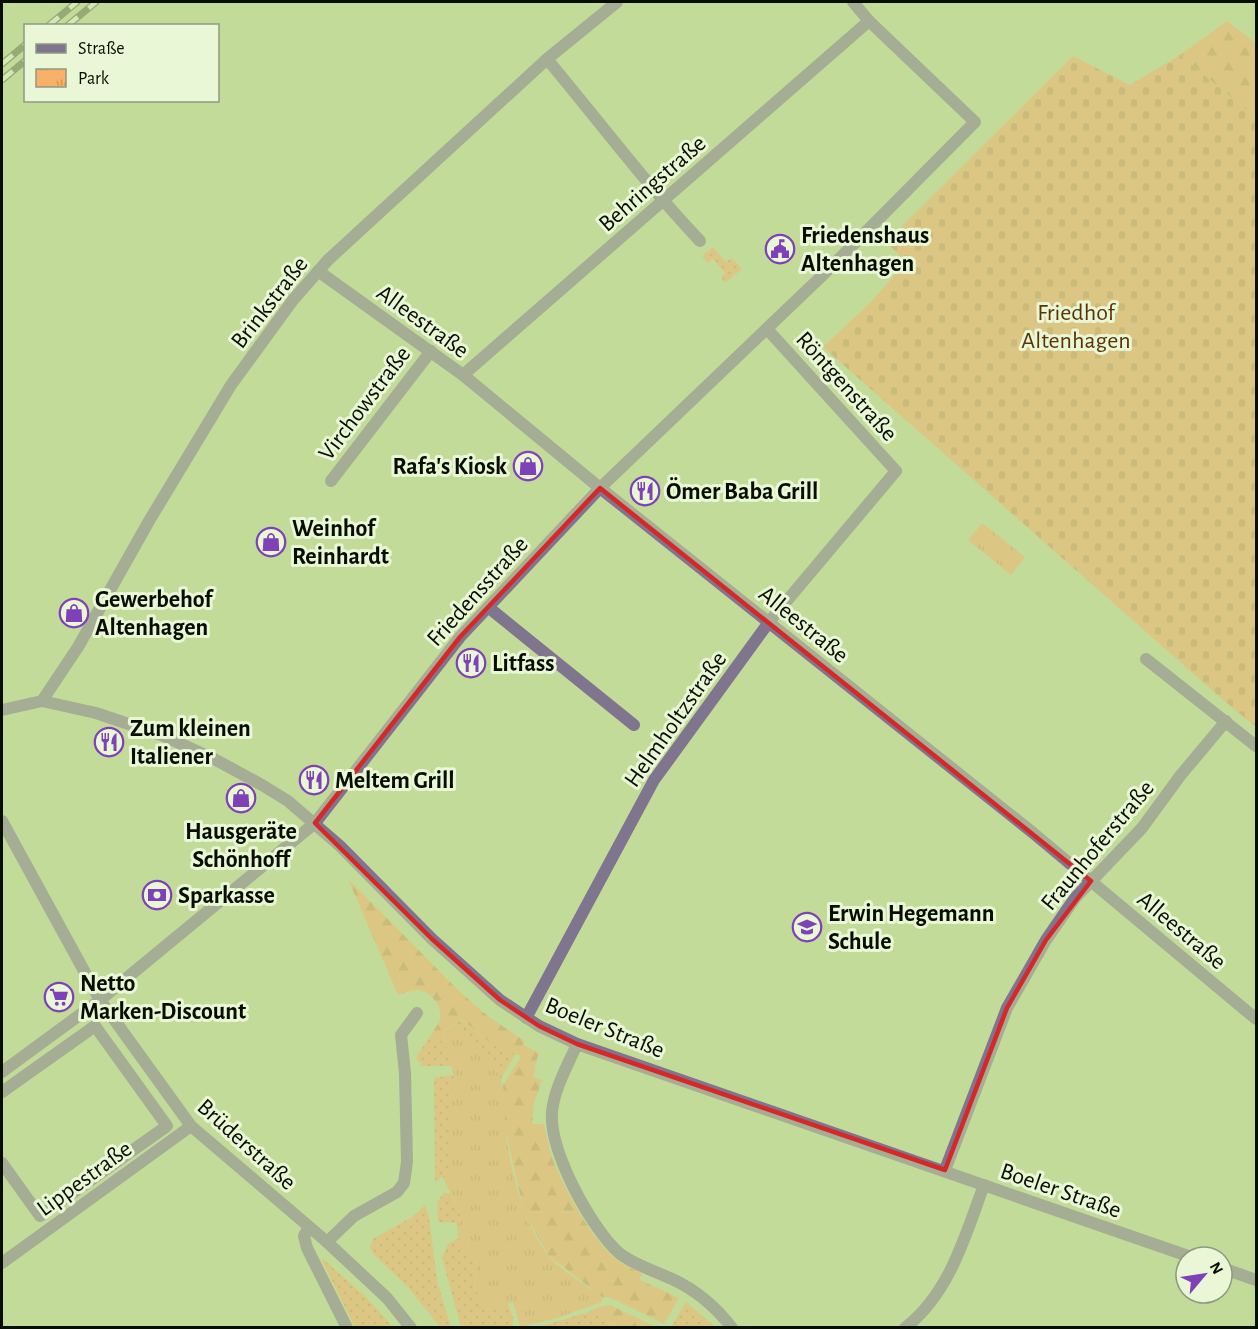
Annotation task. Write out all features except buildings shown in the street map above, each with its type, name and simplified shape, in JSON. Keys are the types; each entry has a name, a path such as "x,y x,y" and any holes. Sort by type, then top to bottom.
{"street":[{"name":"Brinkstraße","path":"42,701 78,647 149,521 231,385 293,300 318,271 547,59 618,2"},
{"path":"853,2 869,21"},
{"name":"Friedensstraße","path":"2,1072 100,1000 315,823 460,637 600,488 766,329 975,123 869,21"},
{"name":"Behringstraße","path":"463,375 869,21"},
{"path":"547,59 663,202 700,241"},
{"name":"Alleestraße","path":"318,271 463,375 600,488 1091,881 1257,1019"},
{"name":"Röntgenstraße","path":"766,329 896,471"},
{"name":"Virchowstraße","path":"332,481 430,351"},
{"name":"Helmholtzstraße","path":"526,1018 654,780 769,622 896,471"},
{"path":"488,608 634,725"},
{"path":"1146,659 1257,746"},
{"path":"2,710 42,701"},
{"name":"Boeler Straße","path":"42,701 96,713 164,736 216,760 288,801 315,823 432,939 500,1000 539,1026 577,1044 1174,1251"},
{"name":"Fraunhoferstraße","path":"945,1170 1007,1008 1046,940 1075,898 1142,828 1180,776 1226,721"},
{"name":"Brüderstraße","path":"2,821 100,1000 191,1126 327,1242 387,1298 411,1328"},
{"path":"327,1242 354,1216 397,1192 404,1183 408,1162 405,1073 401,1035 417,1013"},
{"path":"2,1092 95,1026 167,1126 40,1216 2,1163"},
{"path":"577,1044 552,1111 552,1128 558,1152 585,1208 619,1253 691,1290 712,1305 732,1328"},
{"name":"Lippestraße","path":"2,1263 191,1126"},
{"path":"905,1328 930,1302 952,1271 984,1185"},
{"path":"309,1227 304,1236 307,1248 347,1328"},
{"path":"1234,1272 1257,1280"}],"highlighted area":[{"path":"600,488 1091,881 1046,940 1007,1008 945,1170 577,1044 539,1026 500,1000 432,939 315,823 460,637"}],"green space":[{"path":"1227,21 1256,43 1256,118 1180,55"},
{"name":"Friedhof Altenhagen","path":"1180,55 1256,118 1256,727 823,347 870,303 906,262 886,242 1073,56 1130,85"},
{"path":"713,247 726,262 732,258 742,269 725,283 721,277 725,273 713,259 708,263 702,256"},
{"path":"982,523 1025,557 1011,575 968,540"},
{"path":"348,879 460,992 489,1017 525,1041 523,1045 539,1053 533,1077 542,1080 534,1103 532,1124 544,1124 552,1156 564,1185 602,1245 625,1265 642,1273 640,1280 679,1298 664,1324 611,1298 602,1297 548,1255 524,1212 505,1128 502,1087 521,1056 492,1044 461,1019 444,1031 445,1040 437,1042 433,1032 440,1019 440,1009 431,996 422,991 412,990 398,995"},
{"path":"460,1019 492,1044 516,1054 497,1085 465,1033 455,1024"},
{"path":"455,1024 487,1056 503,1085 507,1141 514,1176 531,1227 548,1255 602,1297 602,1302 557,1318 520,1327 513,1302 489,1311 474,1287 477,1258 458,1238 457,1223 462,1217 443,1177 451,1161 451,1095 455,1077 448,1057 444,1031"},
{"path":"433,1032 437,1042 445,1040 452,1066 420,1066 421,1062 419,1063 416,1057"},
{"path":"452,1075 455,1077 452,1098 451,1159 446,1172 435,1182 434,1078"},
{"path":"444,1193 450,1193 462,1217 457,1223 438,1222 437,1202"},
{"path":"425,1205 429,1217 437,1281 451,1327 440,1327 407,1286 373,1254 370,1247 373,1239 412,1217"},
{"path":"458,1238 477,1258 474,1287 489,1311 508,1304 513,1326 506,1328 461,1327 442,1258 448,1244"},
{"path":"321,1259 366,1297 393,1327 355,1327"},
{"path":"686,1302 713,1325 715,1327 671,1327"},
{"path":"610,1305 656,1327 619,1327 592,1311 595,1308"},
{"path":"592,1311 619,1327 536,1328"}],"railway":[{"path":"50,24 77,2"},
{"path":"69,24 96,2"},
{"path":"2,64 24,46"},
{"path":"2,80 24,62"}],"place":[{"name":"Friedenshaus Altenhagen","path":"780,249"},
{"name":"Rafa's Kiosk","path":"528,466"},
{"name":"Ömer Baba Grill","path":"645,491"},
{"name":"Weinhof Reinhardt","path":"271,542"},
{"name":"Gewerbehof Altenhagen","path":"74,613"},
{"name":"Litfass","path":"471,663"},
{"name":"Zum kleinen Italiener","path":"109,742"},
{"name":"Meltem Grill","path":"314,780"},
{"name":"Hausgeräte Schönhoff","path":"241,798"},
{"name":"Sparkasse","path":"157,895"},
{"name":"Erwin Hegemann Schule","path":"807,927"},
{"name":"Netto Marken-Discount","path":"59,997"}]}
